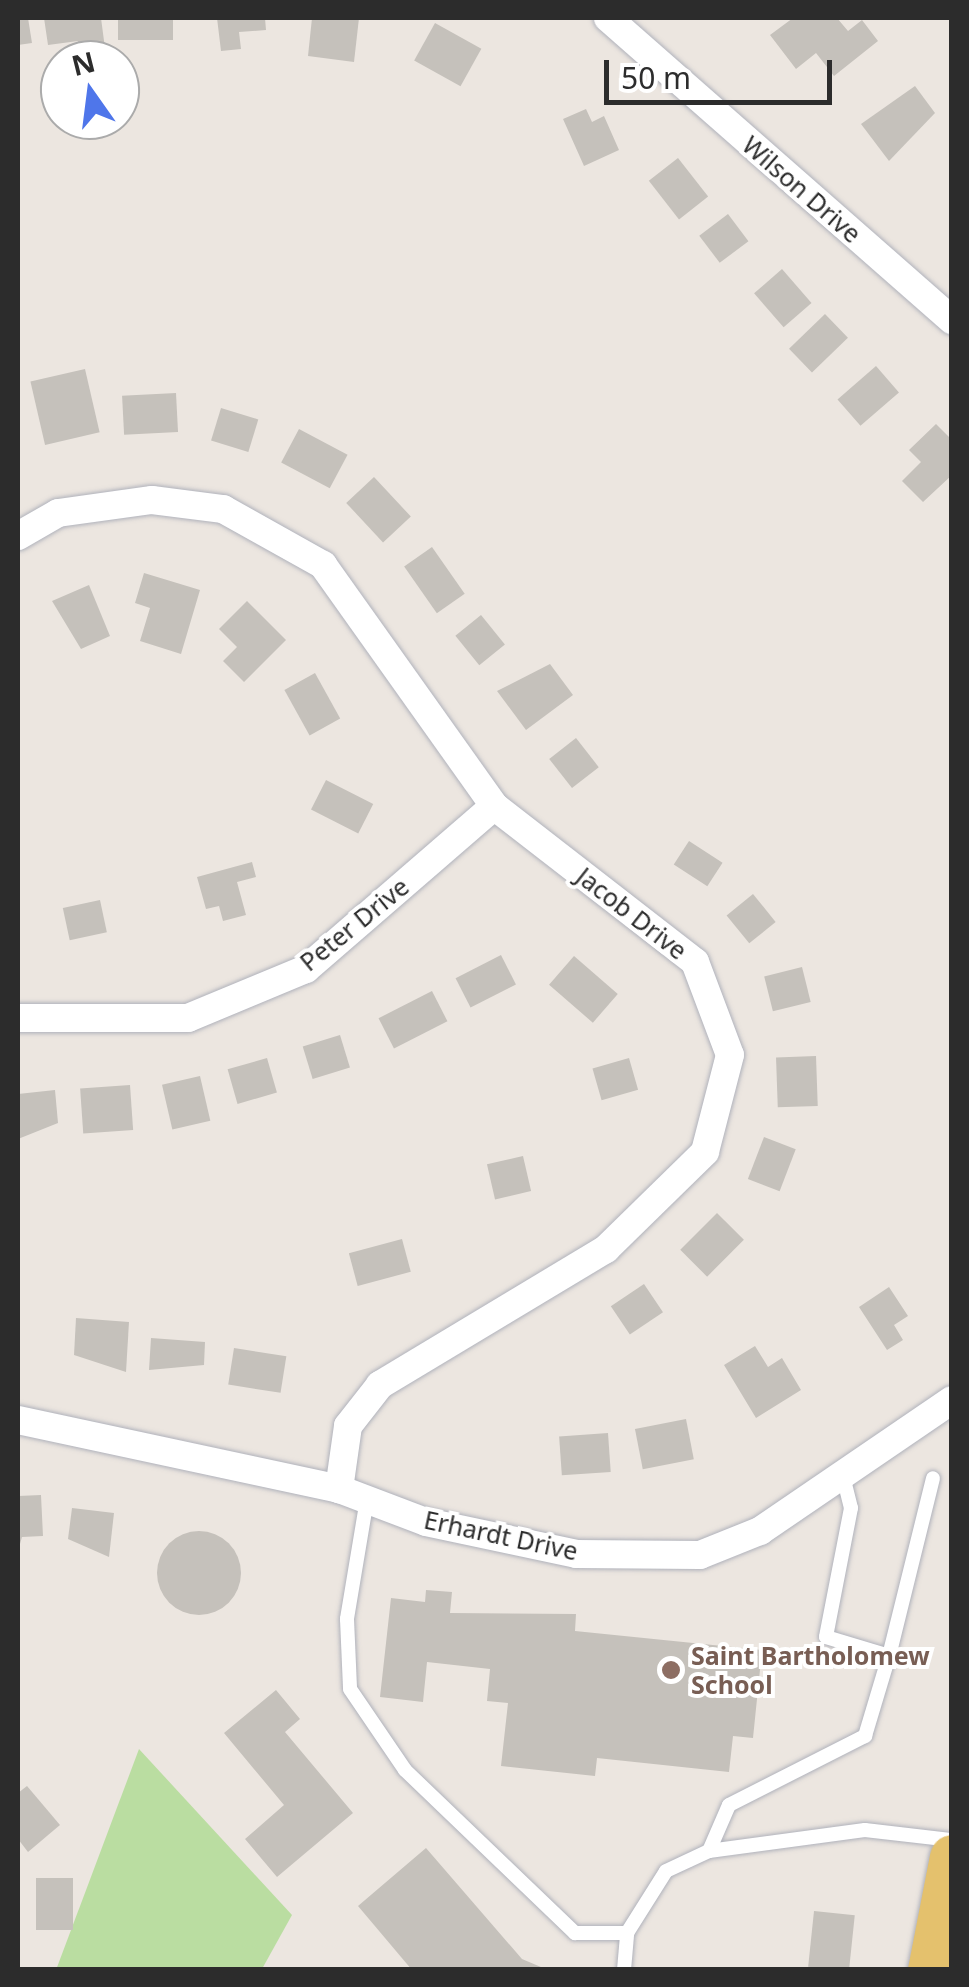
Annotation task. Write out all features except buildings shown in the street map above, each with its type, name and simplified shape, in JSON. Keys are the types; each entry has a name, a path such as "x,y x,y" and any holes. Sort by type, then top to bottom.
{"main road":[{"path":"930,1970 952,1857"}],"street":[{"name":"Wilson Drive","path":"608,18 952,320"},
{"name":"Jacob Drive","path":"18,536 58,513 152,500 223,509 323,564 494,806 695,962 730,1055 705,1152 606,1249 380,1385 348,1426 339,1488"},
{"name":"Peter Drive","path":"18,1018 188,1018 306,969 494,806"},
{"name":"Erhardt Drive","path":"18,1420 339,1488 367,1500 576,1554 700,1555 760,1531 952,1400"}],"lane":[{"path":"843,1476 851,1508 826,1638 889,1656"},
{"path":"709,1851 729,1805 866,1736 933,1478"},
{"path":"367,1500 347,1618 350,1689 405,1770 575,1933 627,1934"},
{"path":"624,1970 627,1934 666,1871 709,1851 865,1830 952,1840"}],"green space":[{"path":"139,1749 292,1915 262,1969 56,1970"}],"place":[{"name":"Saint Bartholomew School","path":"671,1670"}]}
